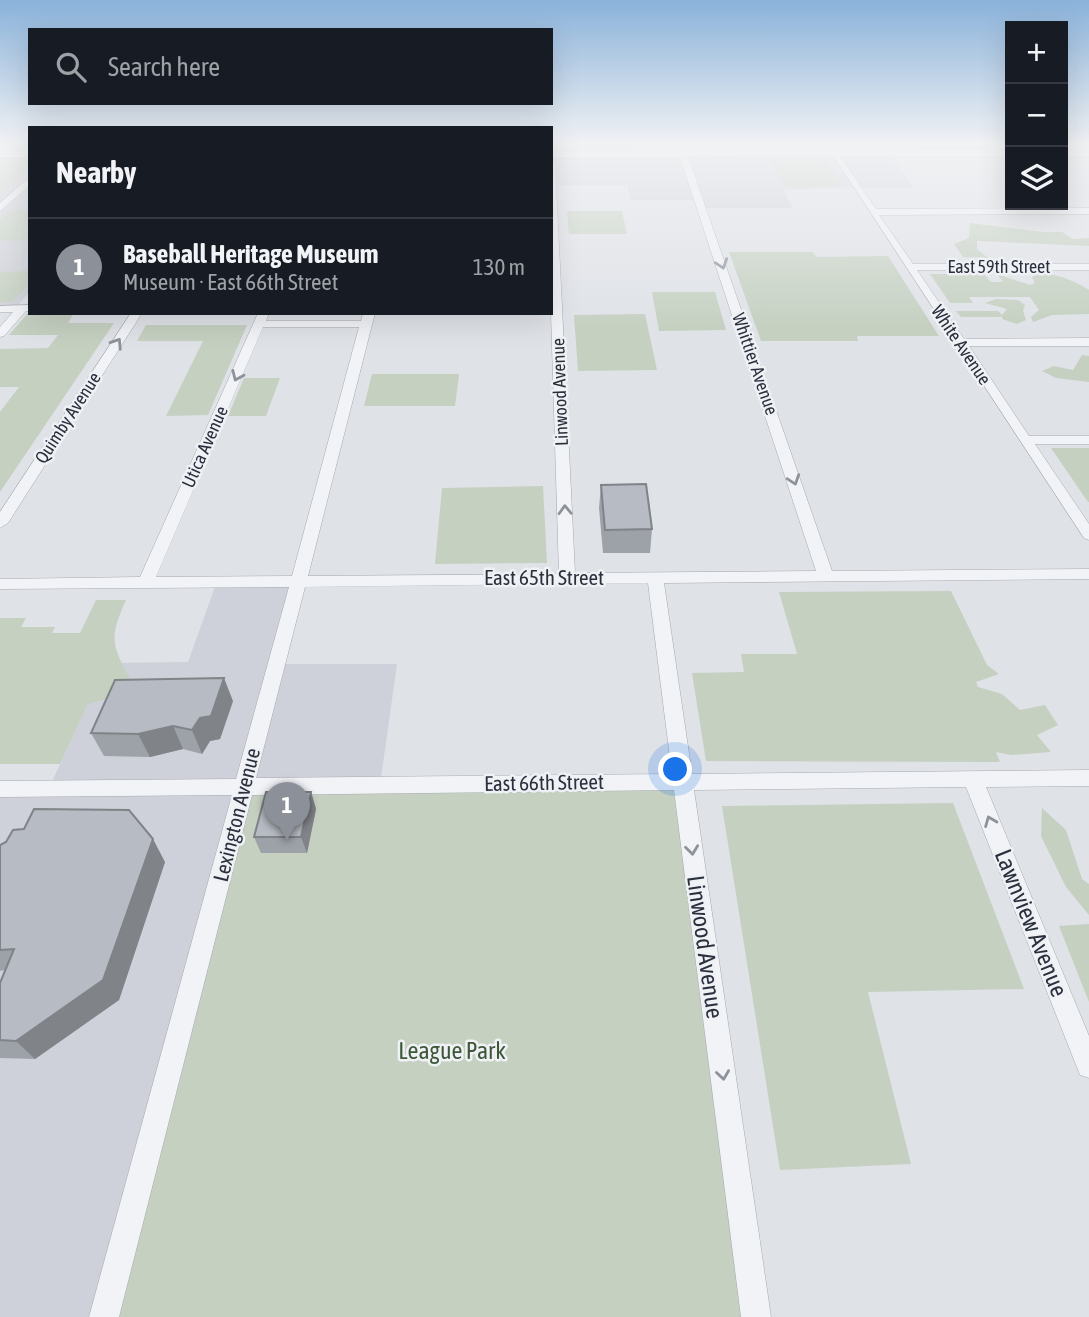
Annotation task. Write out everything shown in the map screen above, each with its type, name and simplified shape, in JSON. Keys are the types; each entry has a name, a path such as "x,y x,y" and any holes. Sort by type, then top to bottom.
{"street":[{"name":"Whittier Avenue","path":"700,205 826,576"},
{"name":"White Avenue","path":"869,205 1089,536"},
{"path":"874,212 1089,212"},
{"name":"Linwood Avenue","path":"553,216 567,578"},
{"name":"East 59th Street","path":"909,267 1089,267"},
{"path":"0,309 26,309"},
{"path":"0,334 26,309"},
{"name":"Quimby Avenue","path":"0,523 135,315"},
{"path":"262,319 367,318"},
{"name":"Lexington Avenue","path":"104,1317 367,318"},
{"name":"Utica Avenue","path":"146,582 262,319"},
{"path":"960,343 1089,342"},
{"path":"1026,440 1089,440"},
{"name":"East 65th Street","path":"0,584 1089,574"},
{"name":"Linwood Avenue","path":"655,578 756,1317"},
{"name":"East 66th Street","path":"0,789 1089,778"},
{"name":"Lawnview Avenue","path":"973,779 1089,1066"}],"shaded area":[{"path":"0,205 28,205 28,293 15,309 0,309"},
{"path":"702,205 791,205 792,208 703,208"},
{"path":"299,580 273,664 397,664 380,785 104,1317 0,1317 0,789 49,788 107,663 188,662 217,581"}],"green space":[{"path":"11,210 28,210 28,240 0,241 0,221"},
{"path":"567,211 622,211 627,234 569,234"},
{"path":"970,223 1062,232 1073,239 1089,238 1089,246 977,241 977,249 988,258 963,257 954,244 969,238"},
{"path":"729,252 812,252 817,257 888,256 939,336 857,336 858,341 761,341"},
{"path":"28,271 28,285 12,302 0,302 0,272"},
{"path":"930,274 984,274 991,282 1003,282 997,274 1030,285 1035,283 1032,277 1038,275 1061,277 1089,290 1089,314 1052,315 1033,322 1031,317 1039,310 1030,297 969,297 973,303 950,303"},
{"path":"652,292 715,292 726,330 659,331"},
{"path":"996,299 1018,300 1025,305 1023,311 1026,320 1017,324 1002,317 961,317 956,311 998,311 1002,315 1007,309 985,303"},
{"path":"28,313 73,315 68,323 114,323 0,492 0,412 19,387 0,387 0,349 48,348 58,335 9,335"},
{"path":"645,314 657,370 578,371 574,315"},
{"path":"146,325 247,325 208,415 166,416 203,341 137,341"},
{"path":"1082,355 1089,356 1089,382 1056,378 1042,371 1054,366 1073,370"},
{"path":"372,374 459,374 455,406 364,406"},
{"path":"244,378 280,378 266,416 228,416"},
{"path":"1051,448 1089,448 1089,502 1088,502"},
{"path":"543,486 547,563 435,564 442,488"},
{"path":"951,591 987,665 999,674 976,682 978,687 1002,694 1020,710 1045,705 1058,725 1037,735 1051,752 1011,755 996,752 1000,762 706,761 692,673 744,672 741,654 797,654 779,592"},
{"path":"96,600 126,600 115,633 116,650 132,682 125,694 88,704 60,764 0,764 0,618 26,618 21,627 55,627 52,633 80,633"},
{"name":"League Park","path":"683,782 757,1317 103,1317 244,786"},
{"path":"953,803 1024,989 868,992 911,1164 780,1170 722,806"},
{"path":"1042,808 1066,830 1082,879 1089,884 1089,915 1066,887 1041,836"},
{"path":"1089,924 1089,1002 1059,926"}],"building":[{"path":"646,484 652,529 605,530 601,485"},
{"path":"224,678 211,716 200,718 192,730 173,726 138,734 91,733 115,680"},
{"path":"266,792 311,792 301,837 254,837"},
{"path":"34,809 129,810 153,839 103,980 16,1041 0,1040 0,983 14,949 0,950 0,845 6,842 13,830 24,829"}],"place":[{"name":"Baseball Heritage Museum","path":"287,840"}]}
